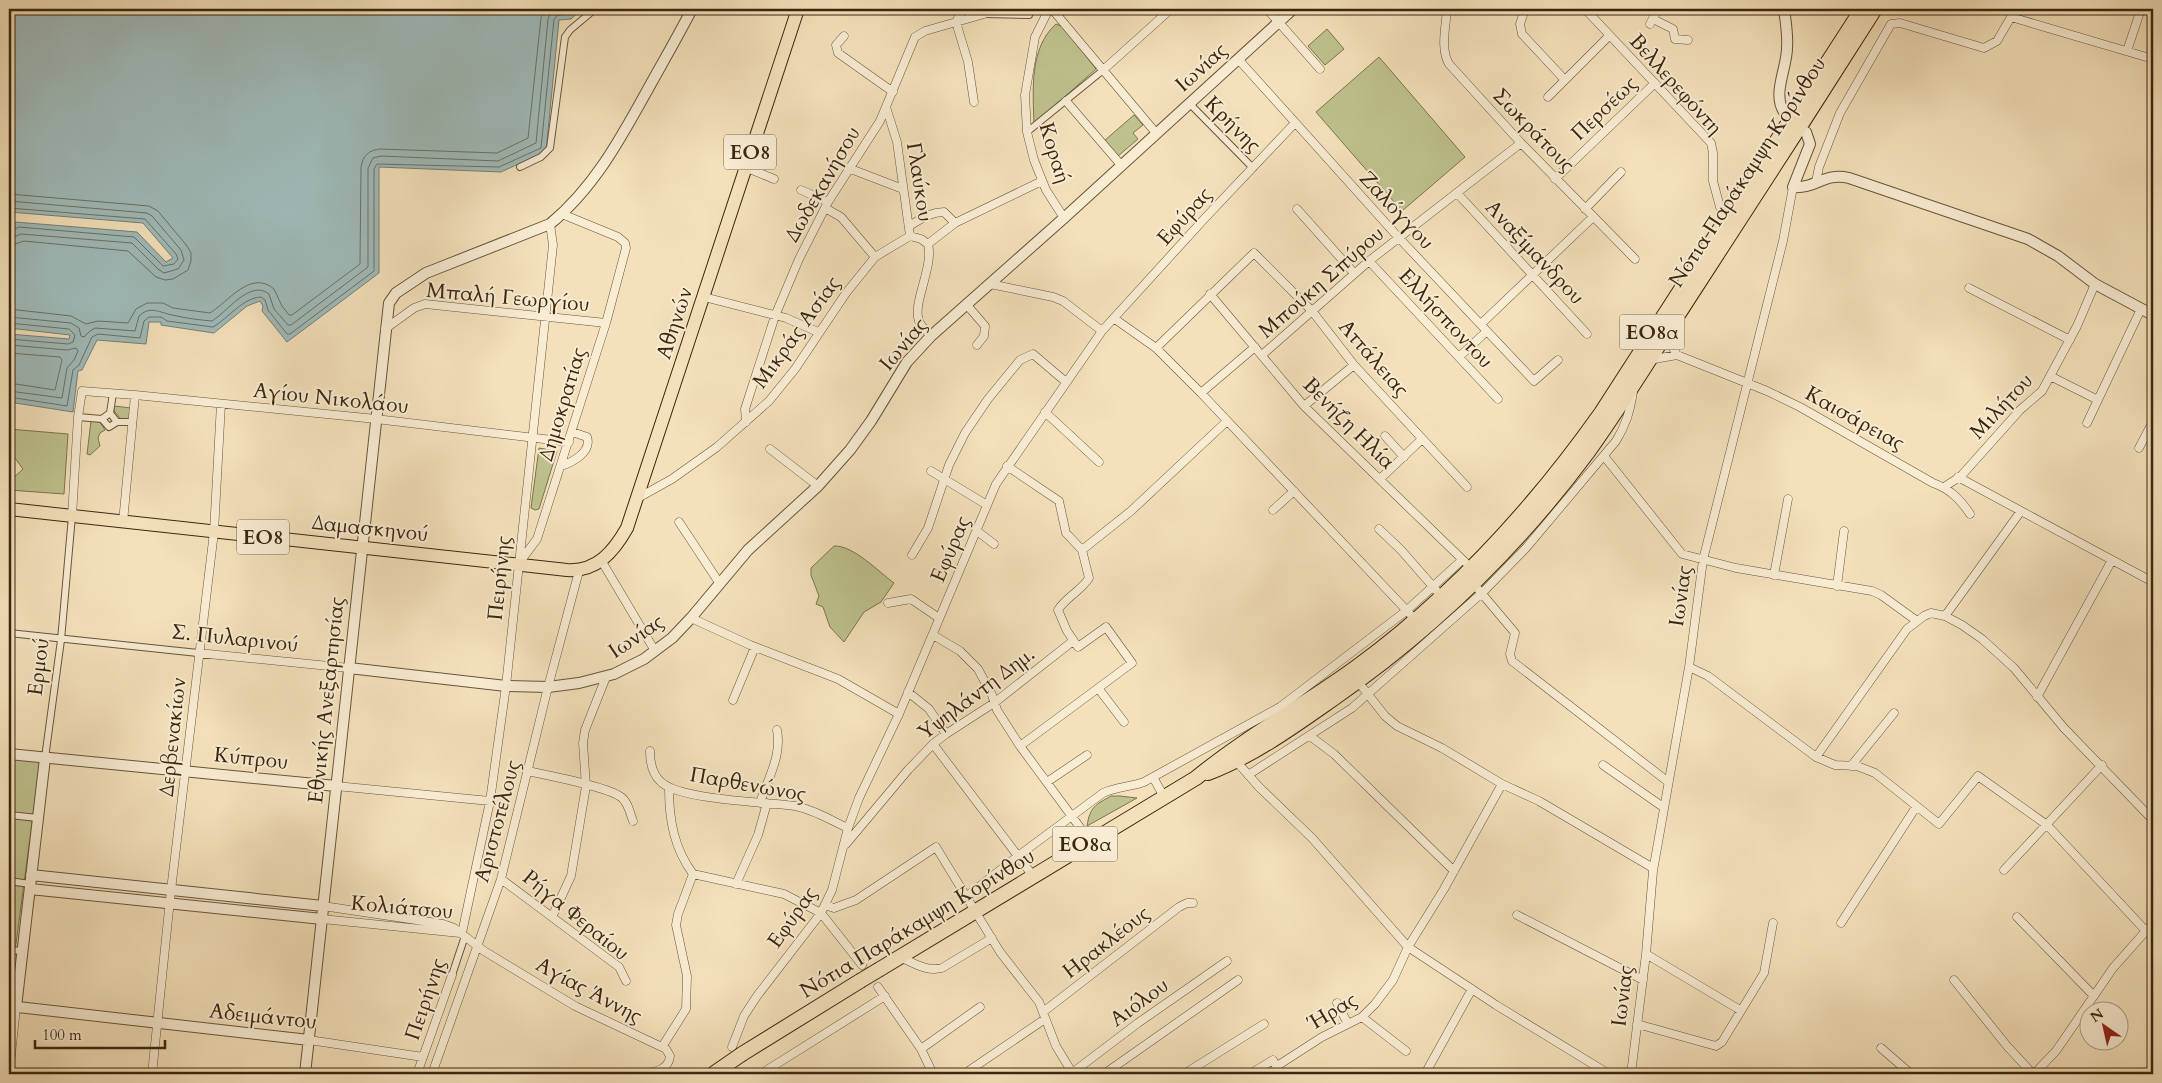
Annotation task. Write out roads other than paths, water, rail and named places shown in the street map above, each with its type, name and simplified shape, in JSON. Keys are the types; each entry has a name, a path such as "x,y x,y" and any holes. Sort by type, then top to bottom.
{"highway":[{"name":"Νότια Παράκαμψη Κορίνθου","path":"713,1074 737,1051 860,981 1196,778 1237,762 1344,691 1420,624 1438,592 1467,564 1504,535 1582,438 1862,9"},
{"name":"Νότια Παράκαμψη Κορίνθου","path":"1196,778 1229,750 1282,711 1359,665 1478,588 1512,544 1567,490 1875,9"}],"main road":[{"name":"Αθηνών","path":"579,571 602,560 618,544 627,528 798,9"},
{"name":"Δαμασκηνού","path":"9,509 518,564"},
{"name":"ΕΟ8","path":"518,564 579,571"}],"street":[{"path":"520,167 540,157 550,148 565,37 570,30 595,9"},
{"name":"Εθνικής Ανεξαρτησίας","path":"305,1074 389,303 396,293 426,272 550,224 562,214 596,175 616,145 692,9"},
{"path":"963,9 956,22 968,62 974,102"},
{"path":"1065,9 1053,11 1156,134"},
{"path":"1027,132 1102,71 1171,9"},
{"path":"1267,9 1320,69"},
{"name":"Ιωνίας","path":"548,687 606,677 628,668 672,638 692,618 748,550 818,486 850,450 907,362 931,336 1064,218 1293,9"},
{"name":"Σωκράτους","path":"1447,9 1445,58 1454,71 1555,179 1635,259"},
{"name":"Βελλερεφόντη","path":"1585,9 1711,143 1713,181 1724,222"},
{"path":"1658,9 1651,21 1673,29 1675,38 1688,40"},
{"path":"1784,9 1787,28 1786,65 1779,99 1784,112"},
{"path":"2127,51 2140,9"},
{"name":"Κοραή","path":"1053,11 1035,38 1025,96 1027,132 1034,160 1042,181 1055,206 1064,218"},
{"path":"1524,12 1520,24 1522,34 1564,79"},
{"path":"1816,182 1819,167 1840,113 1891,24 1900,23 1984,48 1997,40 2012,13 2153,59"},
{"path":"984,14 1029,15"},
{"name":"Δωδεκανήσου","path":"746,422 745,409 775,316 799,259 826,205 848,168 880,121 915,37 919,33 984,14"},
{"path":"844,36 836,45 838,53 893,92"},
{"path":"1548,97 1609,36"},
{"name":"Ζαλόγγου","path":"1238,59 1398,238 1534,381 1558,360"},
{"name":"Περσέως","path":"1555,179 1655,83"},
{"path":"1066,101 1121,165"},
{"name":"Κρήνης","path":"1189,103 1253,168"},
{"name":"Γλαύκου","path":"886,107 897,142 910,236 921,239 928,244 928,265 917,314 921,326 931,336"},
{"name":"Εφύρας","path":"737,1051 744,1016 757,996 821,913 832,890 845,846 848,828 859,798 933,635 996,484 1102,331 1295,123"},
{"name":"Ιωνίας","path":"1631,1074 1646,954 1653,868 1689,667 1703,560 1783,241 1793,187 1810,144 1806,132"},
{"name":"Μπούκη Σπύρου","path":"1262,356 1354,273 1521,143"},
{"path":"745,167 774,179"},
{"path":"848,168 903,189"},
{"path":"1585,209 1622,172"},
{"path":"1793,187 1805,187 1833,176 1849,178 2028,240 2058,256 2095,284 2153,315"},
{"path":"928,244 955,223 1042,181"},
{"path":"801,190 826,205 840,217 876,257"},
{"name":"Αναξίμανδρου","path":"1457,193 1587,334"},
{"path":"1296,210 1354,273"},
{"path":"909,226 932,213 939,212 944,212 955,223"},
{"name":"Δημοκρατίας","path":"518,564 537,539 606,323 626,248 625,243 618,237 562,214"},
{"path":"1481,324 1593,217"},
{"name":"Πειρήνης","path":"417,1074 452,975 464,934 490,801 506,686 546,317 553,245 550,224"},
{"name":"Μικράς Ασίας","path":"636,500 672,479 717,447 768,401 790,375 846,292 876,257 910,236"},
{"name":"Αττάλειας","path":"1210,294 1254,253 1312,311 1354,365 1467,487"},
{"name":"Ελλήσποντου","path":"1369,261 1498,399"},
{"path":"990,284 1058,299 1102,331"},
{"name":"Μιλήτου","path":"1944,487 1958,478 2020,410 2042,392 2070,340 2095,284"},
{"path":"1969,288 2070,340"},
{"path":"1156,348 1210,294"},
{"name":"Βενήζη Ηλία","path":"1210,294 1304,406 1467,564"},
{"path":"704,297 786,318 818,332"},
{"name":"Μπαλή Γεωργίου","path":"385,329 408,311 425,304 606,323"},
{"path":"966,304 985,326 984,336 977,345"},
{"path":"2087,423 2141,310"},
{"path":"1115,319 1156,348 1420,624"},
{"path":"1459,357 1487,331"},
{"path":"1649,360 1677,355 1666,334"},
{"name":"Μπούκη Σπύρου","path":"1201,393 1255,347"},
{"path":"912,555 928,528 949,465 966,433 988,399 1020,360 1033,354 1066,382"},
{"name":"Καισάρειας","path":"1677,355 1748,383 1800,407 1933,483 1944,487 1960,499 1970,514"},
{"path":"1304,406 1354,365"},
{"path":"2050,376 2098,400"},
{"path":"1567,490 1604,456 1625,427 1630,414 1634,384"},
{"name":"Ερμού","path":"9,1074 13,1006 23,951 60,640 72,516 78,417 82,391 90,392"},
{"name":"Αγίου Νικολάου","path":"90,392 376,420 568,442"},
{"path":"78,417 102,419 110,413 113,394"},
{"path":"124,522 135,395"},
{"name":"Δερβενακίων","path":"152,1074 198,653 214,532 221,404"},
{"path":"1045,412 1099,462"},
{"path":"110,413 117,422"},
{"path":"102,419 109,427 117,422 133,422"},
{"path":"1082,550 1130,511 1227,421"},
{"path":"2139,448 2150,435 2153,421"},
{"path":"561,466 572,462 587,447 587,438 572,432"},
{"path":"1385,436 1404,457"},
{"path":"1380,479 1422,439"},
{"path":"770,449 818,486"},
{"path":"1604,456 1682,554 1774,575 1881,594 1917,621"},
{"path":"1007,466 1060,501 1066,533 1082,550 1089,578 1084,585 1061,604 1058,610 1059,616 1073,640 1078,647 1106,627 1132,663 1020,746"},
{"path":"931,471 987,505"},
{"path":"1958,478 2153,582"},
{"path":"1273,510 1294,491"},
{"path":"1774,575 1788,499"},
{"path":"1945,616 2021,512"},
{"path":"680,522 720,584"},
{"path":"1379,529 1401,550 1438,592"},
{"path":"977,531 994,544"},
{"path":"1837,586 1844,531"},
{"path":"602,560 655,651"},
{"path":"2037,696 2112,560"},
{"name":"Αριστοτέλους","path":"432,1074 502,879 548,687 579,571"},
{"path":"1478,588 1515,633 1510,654 1512,661 1668,781"},
{"path":"888,603 911,599 939,618"},
{"path":"1816,757 1907,629 1931,613 1945,616 1962,624 1999,652 2064,728 2102,765 2153,820"},
{"path":"692,618 755,647 838,679 898,714"},
{"path":"966,897 1103,793 1112,789 1131,787 1153,777 1282,711 1345,661 1420,624"},
{"path":"1248,774 1348,712 1420,624"},
{"name":"Σ. Πυλαρινού","path":"9,633 60,640 349,668 506,686 548,687"},
{"path":"933,635 969,659 978,669 994,703 1020,746 1090,842"},
{"name":"Υψηλάντη Δημ.","path":"845,846 908,770 933,744 994,703 1073,640"},
{"path":"733,700 755,647"},
{"path":"1689,667 1708,676 1816,757 1835,765 1865,768 1875,773 1939,824 1978,776 2047,825 2146,931"},
{"path":"552,917 570,876 586,786 583,743 585,730 606,677"},
{"path":"1098,688 1124,722"},
{"path":"1366,691 1385,716 1397,726 1442,748 1502,784 1539,801 1653,868"},
{"path":"908,692 929,709 946,734"},
{"path":"1851,766 1894,713"},
{"path":"736,884 758,835 768,780 777,759 777,730"},
{"path":"1310,736 1334,754 1454,871"},
{"path":"933,744 1033,876"},
{"path":"650,751 650,764 656,777 668,788 669,809 676,845 693,874 784,894 821,913 862,965"},
{"name":"Κύπρου","path":"9,754 490,801"},
{"path":"1047,782 1087,755"},
{"path":"1237,762 1258,787 1318,844 1408,947 1609,1074"},
{"path":"1603,765 1663,807"},
{"path":"2004,870 2102,765"},
{"path":"528,771 622,797 632,821"},
{"path":"1153,777 1164,797"},
{"name":"Ήρας","path":"1250,1074 1277,1067 1322,1037 1362,1017 1372,1009 1393,980 1408,947 1454,871 1502,784"},
{"name":"Παρθενώνος","path":"668,788 722,799 797,807 848,828"},
{"path":"1841,923 1916,807"},
{"path":"9,815 38,818"},
{"path":"825,905 834,908 856,900 936,847 974,911 1012,969 1032,993 1044,1015 1056,1046 1073,1073"},
{"path":"643,1074 659,1071 666,1066 670,1056 669,1052 662,1047 686,1009 687,976 676,925 678,914 693,874"},
{"name":"Ρήγα Φεραίου","path":"502,879 619,967 626,981"},
{"path":"9,881 30,883"},
{"name":"Κολιάτσου","path":"30,883 171,890 323,906 444,924 464,934"},
{"name":"Κολιάτσου","path":"30,883 170,903 464,934"},
{"name":"Ηρακλέους","path":"964,1074 1044,1015 1179,907 1187,903 1193,903"},
{"path":"1517,915 1643,980"},
{"path":"2017,917 2094,996"},
{"path":"1637,1024 1716,1046 1722,1042 1764,973 1773,923"},
{"path":"1954,980 2007,1046 2033,1074 2056,1051 2126,952 2153,923"},
{"name":"Αγίας Άννης","path":"464,934 477,945 575,1006 662,1047"},
{"path":"900,957 926,969 935,970 942,968 992,938"},
{"path":"9,950 23,951"},
{"path":"1646,954 1740,1010"},
{"name":"Αιόλου","path":"1073,1073 1138,1023 1227,961"},
{"path":"1104,1074 1238,980"},
{"path":"878,987 921,1049 933,1074"},
{"path":"1424,1074 1472,989"},
{"path":"767,1074 767,1070 885,996"},
{"path":"1337,1003 1348,1024"},
{"name":"Αδειμάντου","path":"13,1006 308,1040 423,1057"},
{"path":"921,1049 980,1007"},
{"path":"1362,1017 1406,1051"},
{"path":"1184,1074 1264,1024"},
{"path":"1881,1048 1911,1074"}],"water":[{"path":"9,9 582,9 571,19 559,20 546,151 501,172 379,167 379,273 287,342 262,311 263,306 260,301 247,306 214,333 161,325 161,322 149,322 146,344 97,340 82,370 78,371 73,412 9,402 9,334 69,339 70,335 9,328 9,229 15,222 137,232 166,262 173,258 143,223 9,212"}],"tunnel":[{"path":"862,965 878,987"}]}
